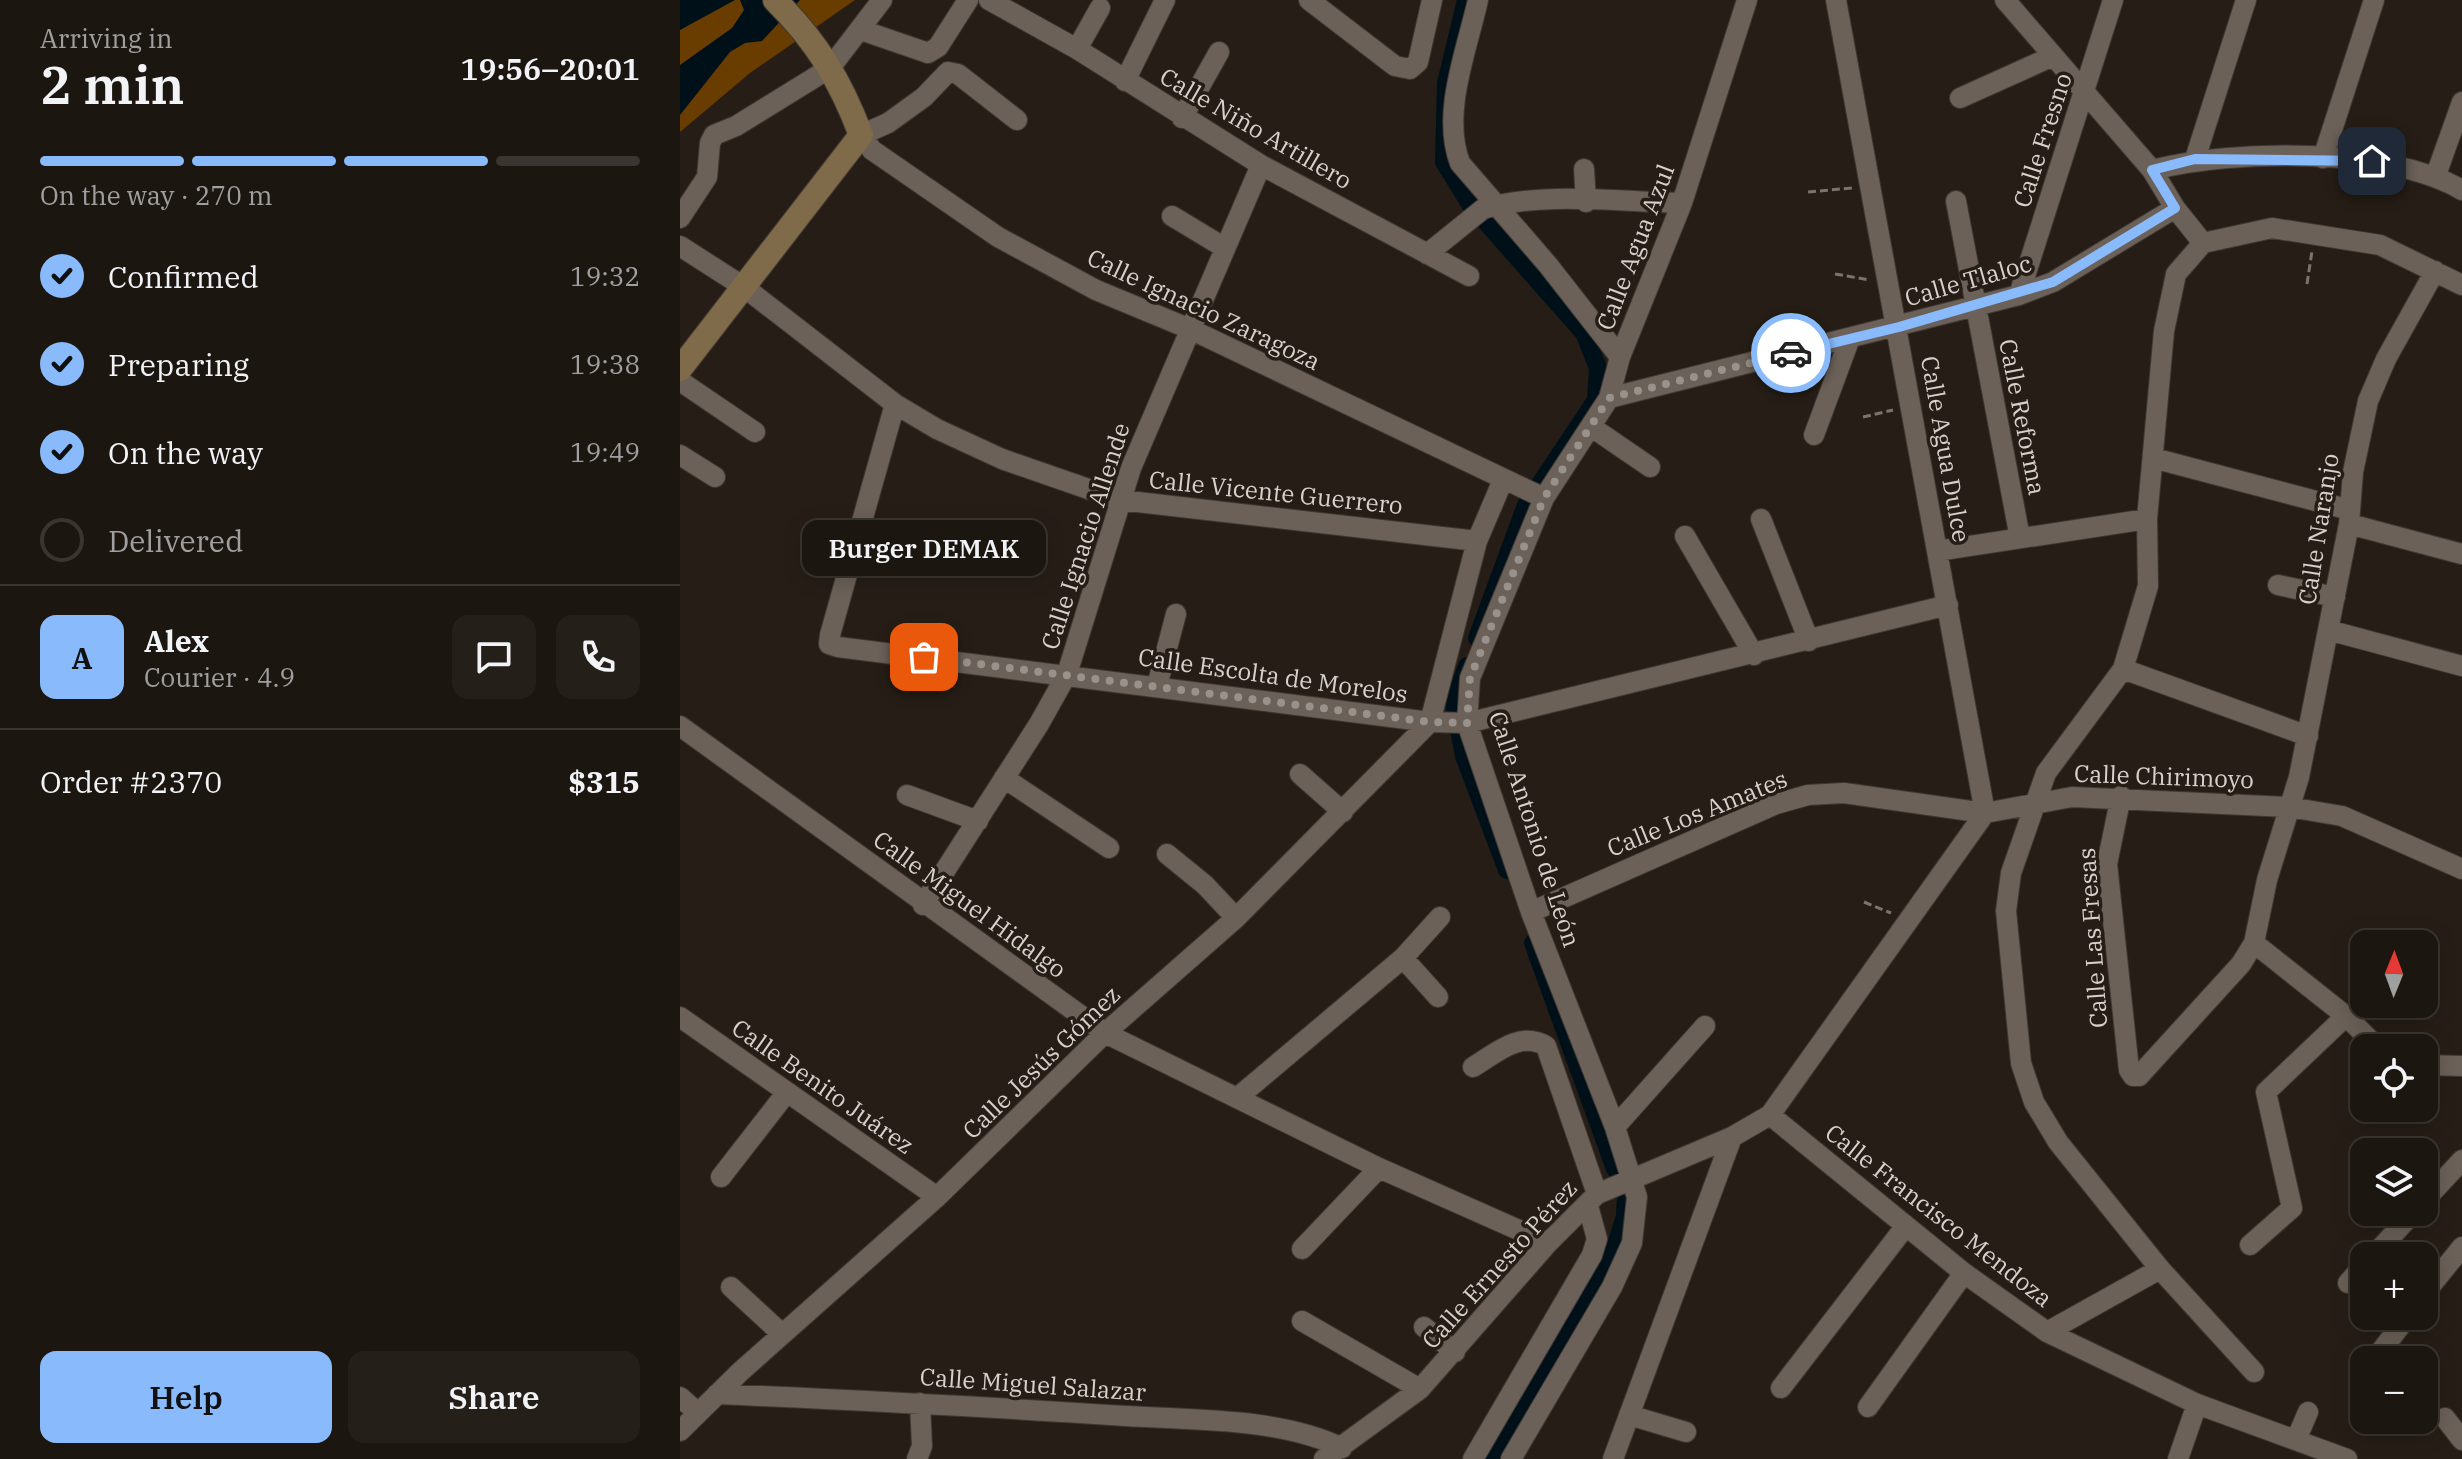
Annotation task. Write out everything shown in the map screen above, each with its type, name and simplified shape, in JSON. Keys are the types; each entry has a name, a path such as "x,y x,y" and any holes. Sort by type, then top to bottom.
{"street":[{"path":"775,0 807,32 843,88 861,135"},
{"path":"680,218 707,177 710,143 714,135 736,126 830,68 882,0"},
{"path":"861,30 928,53 938,47 968,0"},
{"name":"Calle Niño Artillero","path":"989,0 1077,49 1261,165 1469,276"},
{"path":"1125,81 1165,0"},
{"path":"1309,0 1395,66 1410,69 1418,62 1432,0"},
{"path":"1478,0 1456,98 1454,147 1460,163 1482,212 1548,265 1620,357"},
{"name":"Calle Agua Azul","path":"1539,496 1593,428 1609,398 1620,357 1682,203 1747,0"},
{"name":"Calle Agua Dulce","path":"1836,0 1899,327 1985,813"},
{"path":"2005,0 2051,57 2152,170 2175,208 2203,243"},
{"name":"Calle Fresno","path":"2019,295 2113,0"},
{"path":"2195,159 2246,0"},
{"path":"2323,158 2374,0"},
{"path":"1077,49 1100,8"},
{"path":"1182,118 1219,52"},
{"path":"1960,98 2051,57"},
{"path":"680,369 861,135 888,123 924,97 948,72 958,74 1017,120"},
{"path":"2436,175 2462,102"},
{"name":"Calle Ignacio Zaragoza","path":"861,135 872,150 998,237 1096,290 1190,329 1539,496"},
{"path":"2152,170 2195,159 2323,158 2372,161 2436,175 2462,190"},
{"name":"Calle Ignacio Allende","path":"923,905 1067,674 1120,500 1261,165"},
{"path":"1584,169 1586,202"},
{"path":"1427,254 1482,212 1523,201 1682,203"},
{"name":"Calle Reforma","path":"1956,201 2020,538"},
{"name":"Calle Tlaloc","path":"1609,398 2019,295 2053,282 2175,208"},
{"path":"1172,216 1225,248"},
{"path":"2254,1372 2160,1269 2058,1142 2034,1102 2021,1063 2006,911 2011,873 2046,773 2123,669 2148,586 2147,519 2164,331 2176,274 2203,243 2272,228 2380,245 2462,285"},
{"name":"Calle Vicente Guerrero","path":"680,246 744,287 895,404 937,429 1002,459 1120,500 1477,541"},
{"name":"Calle Naranjo","path":"2254,943 2267,880 2308,736 2350,517 2357,450 2368,401 2386,359 2435,271"},
{"path":"1814,435 1850,338"},
{"path":"680,381 755,432"},
{"name":"Calle Escolta de Morelos","path":"895,404 829,644 1448,723 1754,655 1948,605"},
{"path":"1593,428 1650,467"},
{"path":"680,455 715,477"},
{"path":"2153,458 2462,554"},
{"path":"1448,723 1477,541 1507,482"},
{"name":"Calle Antonio de León","path":"1539,496 1470,678 1448,723 1531,912 1615,1127 1609,1190"},
{"path":"1761,519 1809,641"},
{"path":"1937,551 2147,519"},
{"path":"1685,536 1754,655"},
{"path":"2278,585 2335,597"},
{"path":"1157,686 1176,614"},
{"path":"2328,630 2462,666"},
{"path":"2123,669 2308,736"},
{"name":"Calle Jesús Gómez","path":"680,1431 782,1334 937,1197 1105,1033 1236,918 1343,812 1448,723"},
{"name":"Calle Miguel Hidalgo","path":"680,726 923,905 1105,1033 1379,1168 1548,1243"},
{"path":"1300,774 1343,812"},
{"path":"1004,778 1109,848"},
{"name":"Calle Los Amates","path":"1531,912 1776,804 1808,795 1844,793 1985,813"},
{"path":"907,795 978,821"},
{"name":"Calle Chirimoyo","path":"1985,813 2034,802 2121,796 2289,807 2342,816 2462,869"},
{"name":"Calle Las Fresas","path":"2121,796 2107,864 2129,1070 2133,1076 2144,1073 2241,964 2254,943"},
{"path":"1770,1115 1985,813"},
{"path":"1167,854 1205,885 1236,918"},
{"path":"1237,1098 1403,958 1440,917"},
{"path":"2254,943 2364,1034"},
{"path":"1403,958 1438,997"},
{"path":"2250,1245 2292,1208 2266,1092 2346,1016"},
{"name":"Calle Benito Juárez","path":"680,1017 937,1197"},
{"path":"1615,1127 1705,1026"},
{"path":"1473,1067 1515,1041 1536,1040 1546,1046 1609,1190 1592,1255 1473,1459"},
{"path":"2438,1065 2462,1066"},
{"path":"721,1177 787,1092"},
{"name":"Calle Ernesto Pérez","path":"1333,1454 1420,1389 1548,1243 1609,1190 1732,1137 1770,1115"},
{"name":"Calle Francisco Mendoza","path":"1770,1115 1905,1227 2047,1332 2197,1404 2347,1459"},
{"path":"1613,1459 1732,1137"},
{"path":"2438,1186 2462,1160"},
{"path":"1302,1249 1379,1168"},
{"path":"1511,1459 1612,1287 1632,1243 1637,1197 1609,1190"},
{"path":"2386,1242 2401,1226"},
{"path":"1781,1388 1905,1227"},
{"path":"2438,1277 2462,1247"},
{"path":"2047,1332 2160,1269"},
{"path":"1868,1407 1964,1273"},
{"path":"731,1287 782,1334"},
{"path":"1302,1321 1420,1389"},
{"path":"1424,1327 1455,1352"},
{"path":"2385,1346 2397,1330"},
{"name":"Calle Miguel Salazar","path":"717,1394 920,1403 1275,1428 1321,1437 1333,1454"},
{"path":"680,1397 698,1413"},
{"path":"917,1459 922,1446 920,1403"},
{"path":"2178,1459 2197,1404"},
{"path":"2296,1440 2308,1412"},
{"path":"1629,1415 1686,1432"},
{"path":"2445,1418 2462,1440"}],"path":[{"path":"1808,192 1871,187"},
{"path":"2307,284 2315,235"},
{"path":"1835,274 1890,284"},
{"path":"1863,417 1912,406"},
{"path":"1864,902 1910,920"}],"shaded area":[{"path":"680,0 855,0 750,73 680,132"},
{"path":"680,0 735,0 680,30"},
{"path":"740,0 800,0 762,41 745,43 730,52 680,115 680,65 732,28 744,10"}],"waterway":[{"path":"1466,0 1446,83 1444,162 1470,204 1584,333 1598,368 1596,400 1526,505 1477,638"},
{"path":"1467,666 1454,703 1464,756 1507,870"},
{"path":"1533,943 1615,1169"},
{"path":"1491,1459 1617,1242 1625,1216 1626,1194"}],"way so far":[{"path":"924,657 1430,722 1467,723 1470,678 1544,498 1593,428 1609,398 1791,353"}],"place":[{"name":"Burger DEMAK","path":"924,657"}],"route":[{"path":"1791,353 2019,295 2053,282 2175,208 2152,170 2195,159 2323,158 2372,161"}]}
